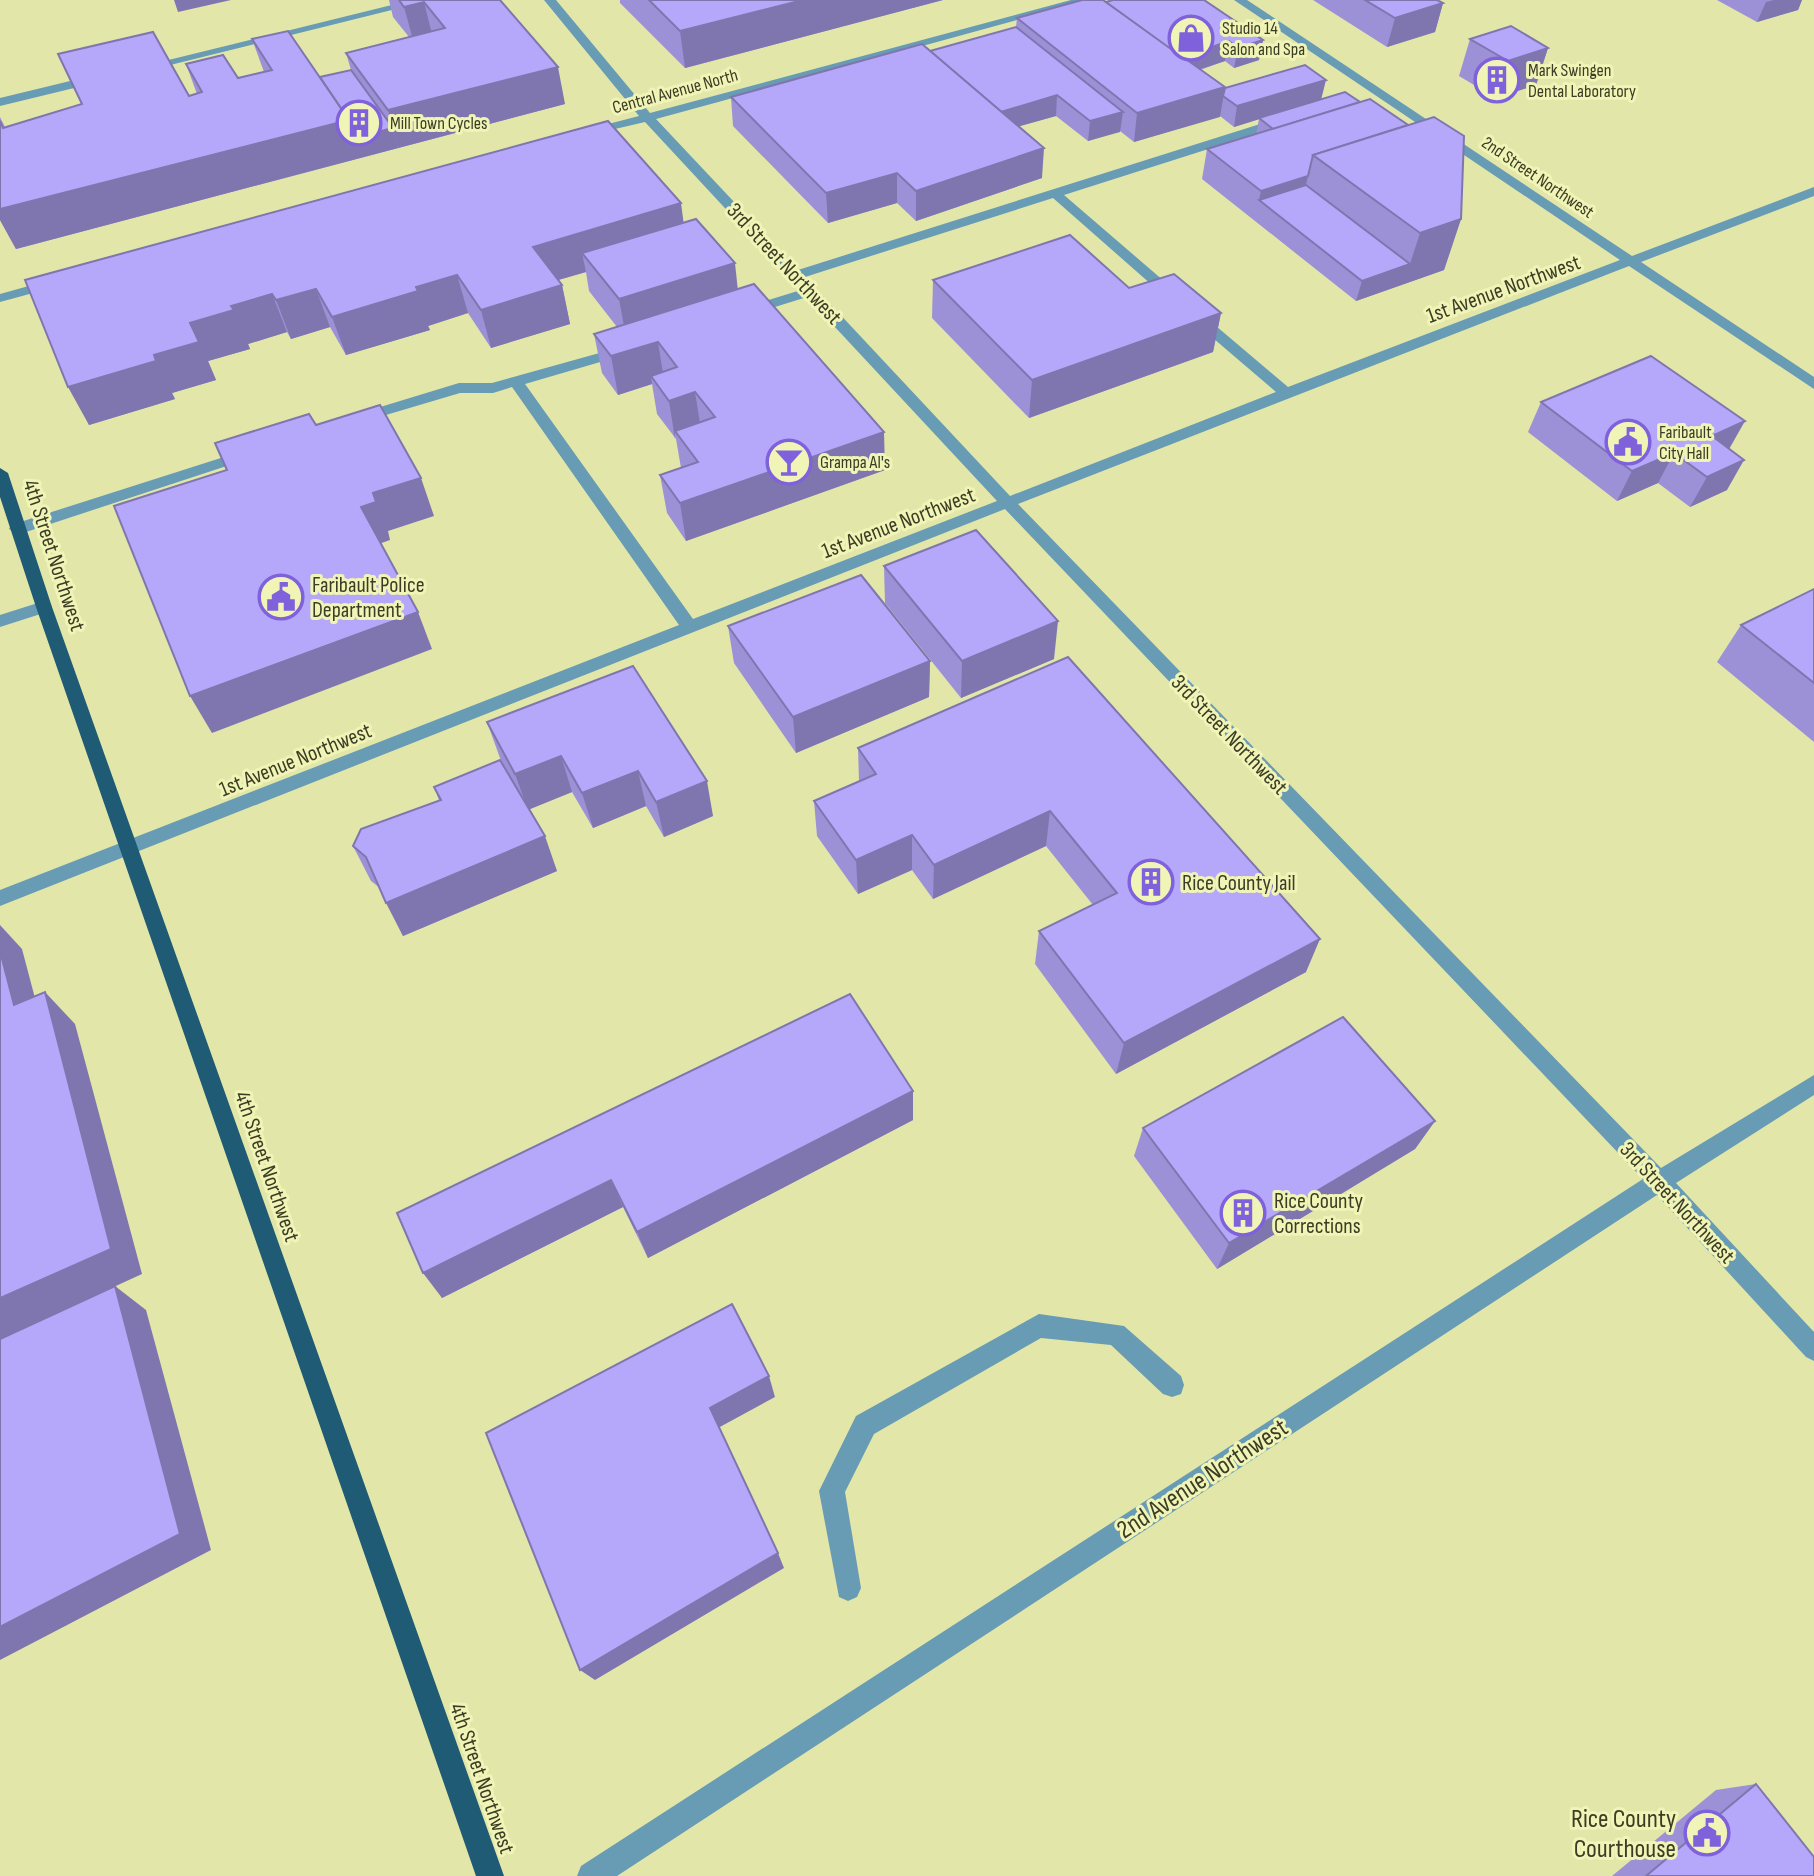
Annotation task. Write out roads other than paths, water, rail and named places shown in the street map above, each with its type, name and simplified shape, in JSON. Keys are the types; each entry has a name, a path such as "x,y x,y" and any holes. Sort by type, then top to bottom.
{"main road":[{"name":"4th Street Northwest","path":"0,473 44,607 490,1876"}],"street":[{"path":"133,70 426,0"},
{"name":"3rd Street Northwest","path":"550,0 647,117 1008,503 1659,1181 1814,1349"},
{"name":"Central Avenue North","path":"570,139 1084,0"},
{"name":"2nd Street Northwest","path":"1240,0 1814,384"},
{"path":"0,102 118,73"},
{"path":"1364,96 1379,92"},
{"path":"798,275 1292,118"},
{"name":"1st Avenue Northwest","path":"0,898 129,850 689,626 1286,393 1814,191"},
{"path":"1053,192 1286,393"},
{"path":"0,298 63,280"},
{"path":"737,315 811,291"},
{"path":"348,422 459,388 493,388 648,343"},
{"path":"516,382 689,626"},
{"path":"17,529 261,450"},
{"path":"0,621 44,607"},
{"name":"2nd Avenue Northwest","path":"591,1876 1659,1181 1814,1084"},
{"path":"848,1588 832,1491 865,1425 1039,1326 1116,1334 1172,1385"}],"place":[{"name":"Studio 14 Salon and Spa","path":"1191,38"},
{"name":"Mark Swingen Dental Laboratory","path":"1497,80"},
{"name":"Mill Town Cycles","path":"359,123"},
{"name":"Faribault City Hall","path":"1628,442"},
{"name":"Grampa Al's","path":"789,462"},
{"name":"Faribault Police Department","path":"281,597"},
{"name":"Rice County Jail","path":"1151,882"},
{"name":"Rice County Corrections","path":"1243,1213"},
{"name":"Rice County Courthouse","path":"1707,1833"}]}
